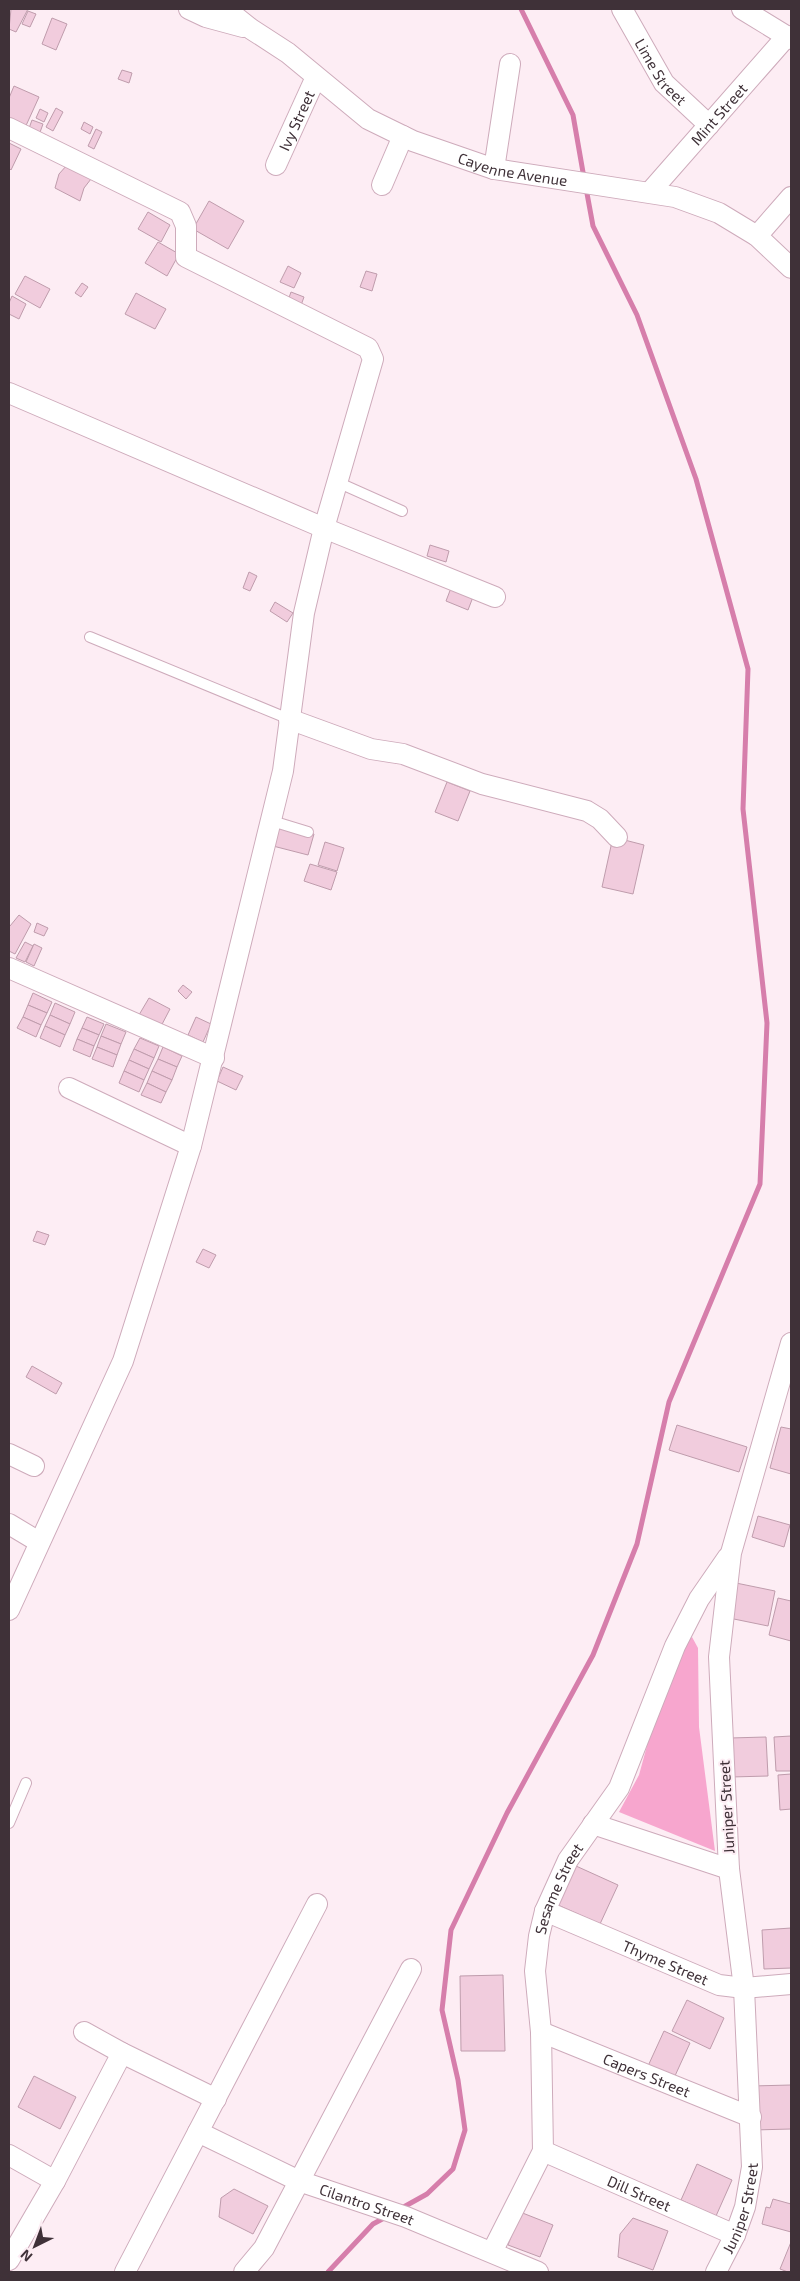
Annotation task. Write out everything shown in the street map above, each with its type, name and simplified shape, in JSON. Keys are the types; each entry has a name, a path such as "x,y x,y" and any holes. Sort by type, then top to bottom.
{"street":[{"name":"Cayenne Avenue","path":"188,9 206,17 251,29"},
{"name":"Cayenne Avenue","path":"226,9 251,29 288,53 368,119 403,136 494,169 674,197 719,213 757,236 791,268"},
{"name":"Lime Street","path":"622,9 664,82 710,125"},
{"path":"742,9 789,37"},
{"name":"Mint Street","path":"650,192 789,37"},
{"path":"494,169 510,64"},
{"name":"Ivy Street","path":"276,165 316,77"},
{"path":"9,128 180,212 186,226 186,257 368,348 374,359 324,528 304,613 283,771 191,1146 123,1361 9,1610"},
{"path":"382,185 403,136"},
{"path":"757,236 791,198"},
{"path":"9,393 324,528 495,597"},
{"path":"289,719 371,749 403,754 482,784 587,811 600,819 617,837"},
{"path":"9,968 214,1058"},
{"path":"69,1088 191,1146"},
{"name":"Juniper Street","path":"716,2272 735,2235 745,2208 750,2184 751,2117 744,1988 730,1868 719,1657 731,1553 783,1406 791,1343"},
{"path":"9,1454 34,1466"},
{"path":"9,1524 39,1542"},
{"name":"Sesame Street","path":"492,2252 543,2151 541,2032 535,1971 539,1936 546,1911 568,1860 619,1788 675,1646 699,1600 731,1553"},
{"path":"593,1824 730,1868"},
{"path":"126,2272 318,1904"},
{"name":"Thyme Street","path":"546,1911 719,1985 744,1988 791,1984"},
{"path":"244,2272 264,2248 411,1969"},
{"path":"84,2032 122,2053 216,2099"},
{"name":"Capers Street","path":"541,2032 751,2117"},
{"path":"9,2260 55,2181 122,2053"},
{"name":"Cilantro Street","path":"198,2132 299,2181 406,2217 538,2272"},
{"name":"Dill Street","path":"543,2151 735,2235"},
{"path":"9,2155 55,2181"}],"lane":[{"path":"337,482 402,511"},
{"path":"90,637 289,719"},
{"path":"272,821 308,832"},
{"path":"9,1823 26,1783"}],"shaded area":[{"path":"692,1637 698,1648 699,1727 715,1851 619,1812 639,1775 656,1713 682,1644"}],"building":[{"path":"11,9 28,9 16,32 9,29"},
{"path":"28,11 36,14 30,27 22,24"},
{"path":"52,18 67,24 56,50 42,44"},
{"path":"122,70 132,73 129,83 118,79"},
{"path":"14,86 39,97 24,130 9,123 9,98"},
{"path":"56,108 63,112 53,131 46,127"},
{"path":"40,109 48,113 44,122 36,118"},
{"path":"32,120 43,124 39,135 28,131"},
{"path":"84,122 93,127 90,134 81,129"},
{"path":"96,129 102,132 94,149 88,146"},
{"path":"9,143 21,149 11,170 9,168"},
{"path":"67,165 91,179 84,188 80,201 55,188 59,174"},
{"path":"209,201 244,221 228,249 193,229"},
{"path":"148,212 170,225 161,242 138,229"},
{"path":"158,242 179,254 167,276 145,263"},
{"path":"288,266 301,273 294,288 280,282"},
{"path":"366,271 377,274 372,291 360,287"},
{"path":"25,276 50,289 40,308 15,294"},
{"path":"82,283 88,287 81,297 75,293"},
{"path":"291,292 304,297 300,308 287,303"},
{"path":"136,293 166,309 155,329 125,314"},
{"path":"12,296 26,304 19,319 9,314 9,303"},
{"path":"430,545 449,551 446,562 427,556"},
{"path":"249,572 257,576 250,591 243,588"},
{"path":"451,588 473,597 468,610 446,601"},
{"path":"275,602 293,613 287,622 270,611"},
{"path":"447,782 470,791 458,821 435,812"},
{"path":"278,825 314,834 308,855 273,846"},
{"path":"613,837 644,845 633,894 602,887"},
{"path":"325,842 344,848 337,871 318,865"},
{"path":"310,864 337,872 331,890 304,881"},
{"path":"19,915 31,924 15,954 9,951 9,925"},
{"path":"37,923 48,928 44,936 34,932"},
{"path":"25,942 33,946 25,962 16,958"},
{"path":"34,944 42,948 34,966 26,962"},
{"path":"183,985 192,992 186,999 178,991"},
{"path":"33,993 52,1002 47,1013 28,1005"},
{"path":"149,998 170,1009 158,1032 136,1020"},
{"path":"55,1003 75,1012 70,1024 50,1015"},
{"path":"28,1005 47,1013 41,1025 23,1017"},
{"path":"50,1015 70,1024 65,1035 45,1026"},
{"path":"23,1017 41,1025 36,1037 17,1028"},
{"path":"87,1017 104,1024 99,1035 82,1028"},
{"path":"196,1017 211,1024 203,1042 188,1035"},
{"path":"106,1024 126,1032 121,1044 101,1036"},
{"path":"45,1026 65,1035 60,1047 40,1038"},
{"path":"82,1028 99,1035 94,1046 77,1039"},
{"path":"101,1036 121,1044 117,1055 97,1047"},
{"path":"140,1038 159,1046 154,1058 134,1049"},
{"path":"77,1039 94,1046 90,1057 73,1050"},
{"path":"97,1047 117,1055 113,1067 92,1059"},
{"path":"163,1047 182,1056 177,1067 158,1059"},
{"path":"134,1049 154,1058 149,1069 129,1060"},
{"path":"158,1059 177,1067 172,1080 152,1071"},
{"path":"129,1060 149,1069 144,1080 124,1071"},
{"path":"223,1067 243,1076 236,1090 217,1081"},
{"path":"124,1071 144,1080 139,1092 119,1083"},
{"path":"152,1071 172,1080 166,1092 147,1083"},
{"path":"147,1083 166,1092 161,1103 141,1095"},
{"path":"37,1231 49,1235 45,1245 33,1241"},
{"path":"203,1249 216,1255 209,1268 196,1262"},
{"path":"32,1366 62,1383 56,1394 26,1377"},
{"path":"677,1425 747,1447 739,1472 669,1450"},
{"path":"781,1427 791,1429 791,1474 770,1468"},
{"path":"758,1516 790,1525 784,1547 752,1537"},
{"path":"736,1583 775,1591 768,1626 729,1618"},
{"path":"778,1598 791,1601 791,1641 769,1635"},
{"path":"791,1736 791,1771 776,1771 774,1737"},
{"path":"766,1737 768,1776 731,1777 730,1738"},
{"path":"791,1774 791,1809 780,1810 778,1775"},
{"path":"576,1866 618,1885 600,1924 558,1905"},
{"path":"791,1928 791,1968 764,1969 762,1930"},
{"path":"503,1975 505,2051 461,2051 460,1976"},
{"path":"687,2000 724,2018 710,2049 672,2031"},
{"path":"664,2031 690,2043 674,2078 648,2066"},
{"path":"34,2076 76,2097 60,2129 18,2107"},
{"path":"791,2085 791,2129 754,2130 752,2086"},
{"path":"697,2164 732,2180 716,2216 681,2200"},
{"path":"234,2189 268,2206 253,2234 219,2217 221,2198"},
{"path":"773,2199 791,2204 791,2232 762,2224 766,2207 770,2208"},
{"path":"520,2212 553,2225 540,2257 508,2245"},
{"path":"633,2218 668,2231 653,2270 618,2257 620,2234"},
{"path":"791,2242 791,2272 788,2272 780,2269"}],"waterway":[{"path":"521,9 573,115 584,178"},
{"path":"400,2209 427,2194 453,2169 465,2130 458,2080 442,2010 451,1930 507,1813 593,1655 637,1544 669,1402 760,1184 767,1023 743,809 748,669 696,479 637,315 593,226 586,188"},
{"path":"328,2272 373,2224 386,2217"}]}
